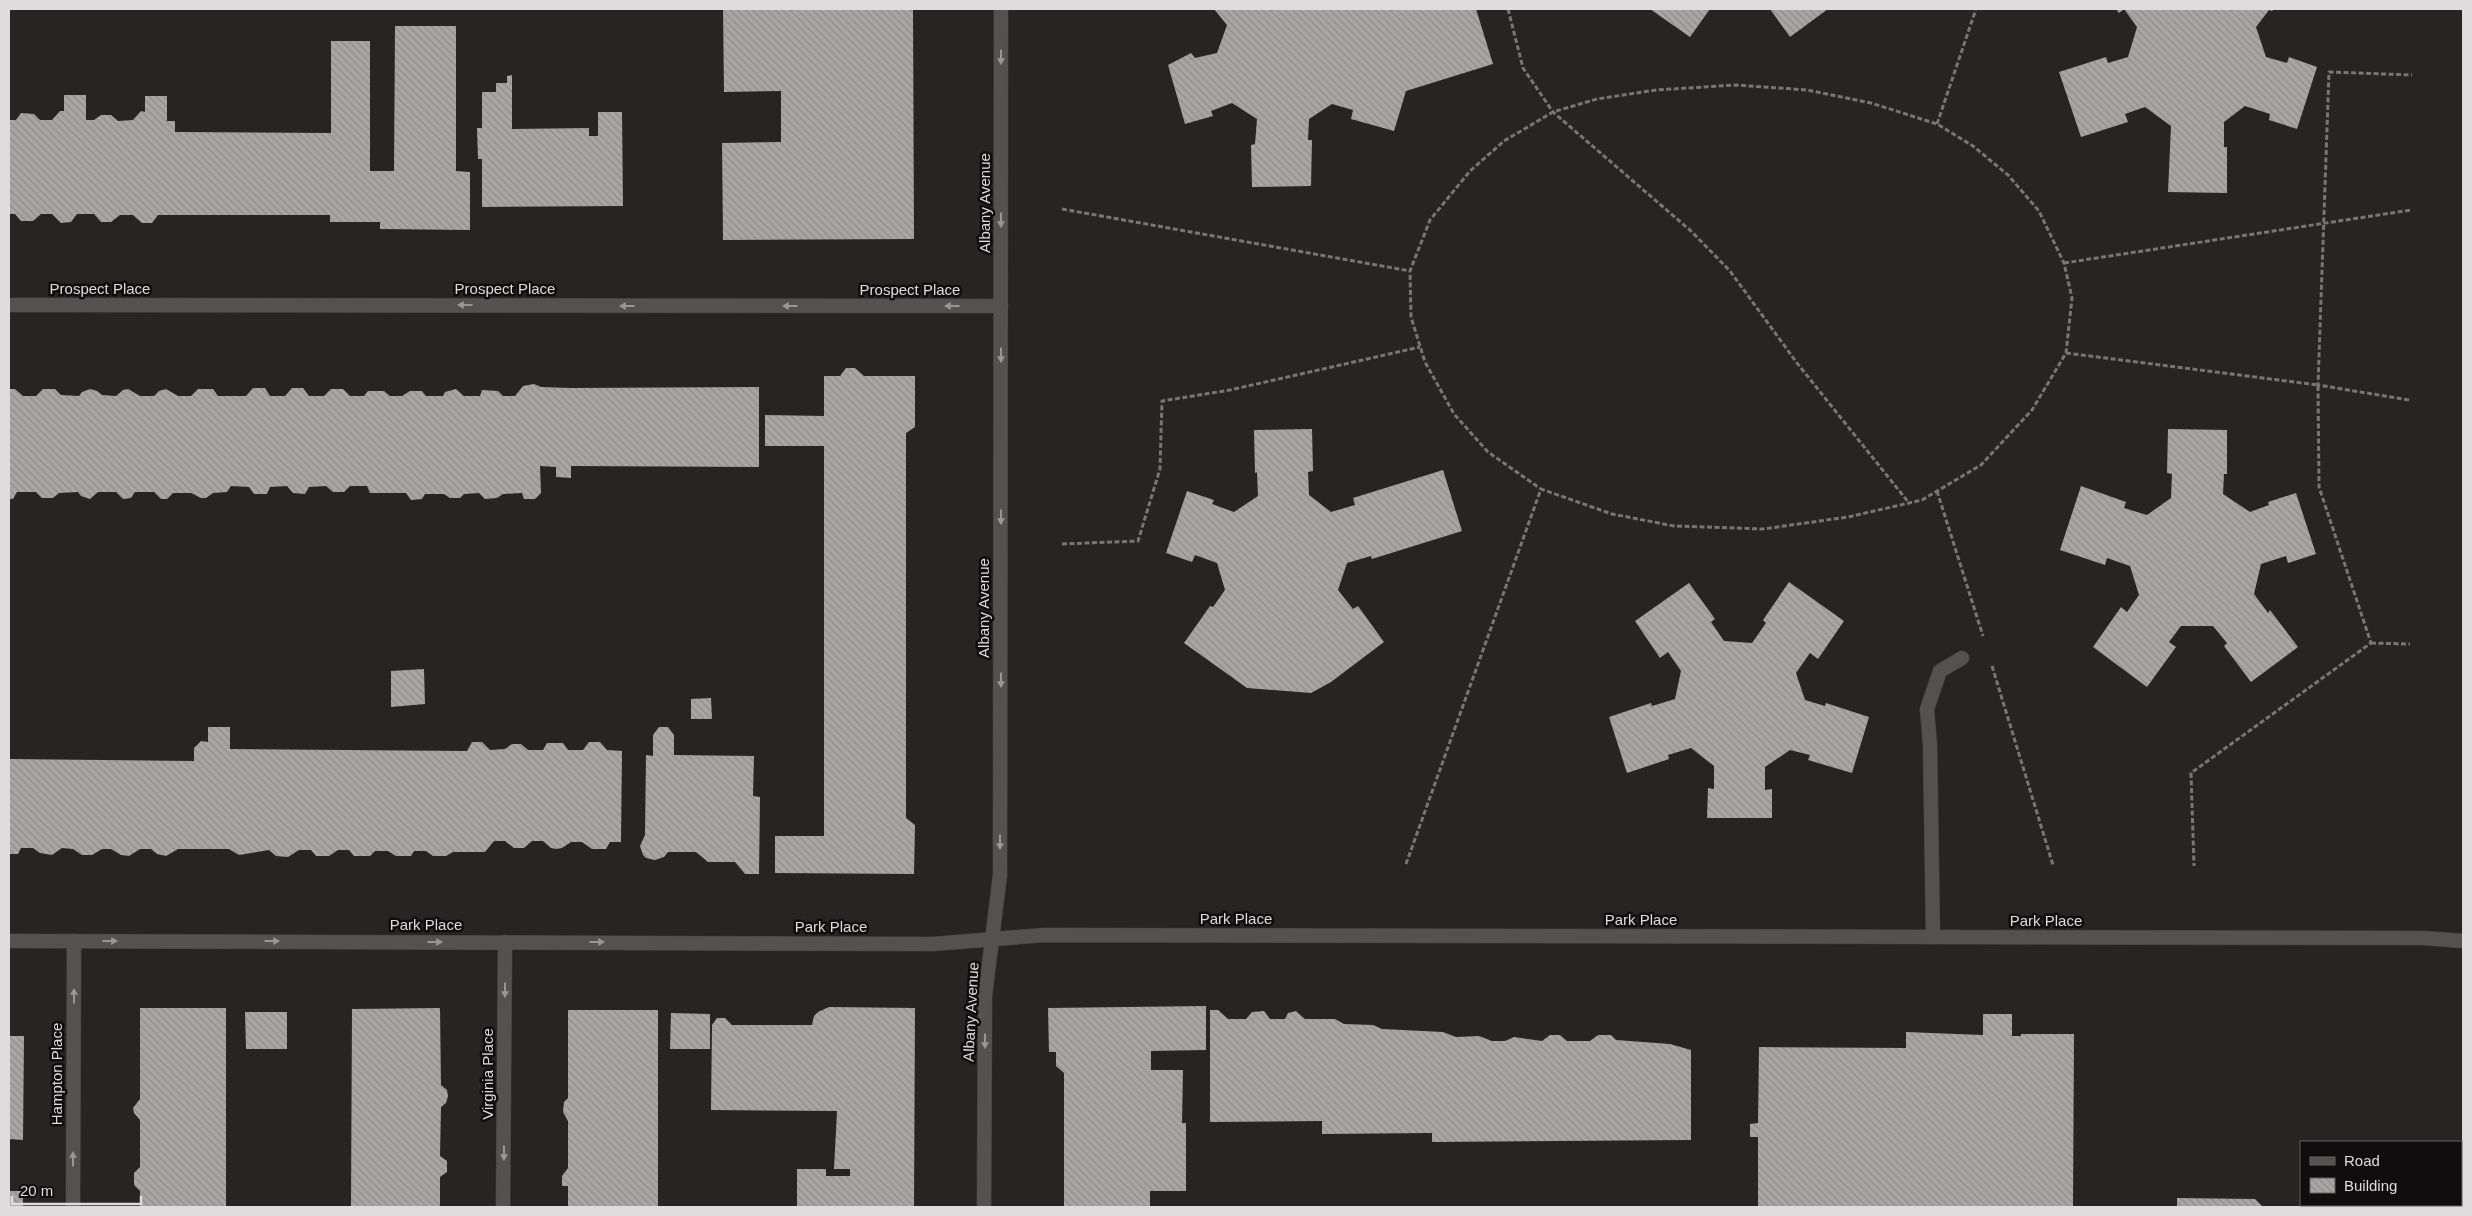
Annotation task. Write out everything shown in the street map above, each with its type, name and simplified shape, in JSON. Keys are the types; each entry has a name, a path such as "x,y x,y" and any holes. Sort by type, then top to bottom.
{"street":[{"name":"Albany Avenue","path":"984,1207 985,996 1000,875 1001,9"},
{"name":"Prospect Place","path":"9,305 1001,306"},
{"path":"1933,937 1930,745 1927,709 1940,671 1962,658"},
{"name":"Park Place","path":"9,941 933,944 1044,935 2414,938 2463,941"},
{"name":"Hampton Place","path":"73,1207 74,941"},
{"name":"Virginia Place","path":"503,1207 505,942"}],"path":[{"path":"1508,9 1523,68 1552,112 1691,231 1730,271 1797,362 1910,503"},
{"path":"1937,124 1976,9"},
{"path":"2371,643 2319,487 2318,386 2322,224 2329,72 2412,74"},
{"path":"1736,85 1807,90 1871,103 1937,124 1973,146 2008,175 2039,211 2064,263 2072,298 2066,353 2032,410 1981,466 1922,500 1848,517 1763,528 1674,526 1612,514 1541,489 1488,452 1454,414 1425,362 1411,317 1410,271 1430,220 1470,171 1504,141 1552,112 1597,99 1656,90 1736,85"},
{"path":"1062,209 1410,271"},
{"path":"2064,263 2411,210"},
{"path":"1062,544 1138,541 1160,469 1162,401 1230,390 1420,347"},
{"path":"2066,353 2318,386 2409,400"},
{"path":"1406,864 1541,489"},
{"path":"1938,491 1984,641"},
{"path":"2194,866 2191,773 2371,643 2410,644"},
{"path":"1990,660 2053,865"}],"building":[{"path":"723,9 913,9 914,239 723,240 722,143 781,142 781,91 724,92"},
{"path":"1214,9 1476,9 1493,64 1406,91 1394,131 1351,119 1353,110 1332,104 1309,119 1308,140 1312,140 1311,186 1252,187 1251,145 1255,144 1257,119 1232,103 1211,111 1213,116 1185,124 1168,65 1191,53 1195,58 1217,53 1227,25"},
{"path":"1650,9 1710,9 1690,37"},
{"path":"1770,9 1828,9 1790,37"},
{"path":"2116,9 2124,9 2119,13"},
{"path":"2124,9 2274,9 2272,11 2269,10 2256,27 2266,57 2287,63 2289,57 2317,67 2297,129 2269,120 2270,114 2245,106 2224,122 2224,147 2227,147 2227,193 2168,192 2171,126 2145,107 2125,114 2128,122 2081,137 2059,72 2106,57 2108,63 2128,57 2137,27"},
{"path":"395,26 456,26 456,171 470,172 470,230 380,229 380,222 330,222 330,215 158,215 152,223 142,223 133,215 120,215 111,222 101,222 94,214 77,214 71,222 61,223 52,214 41,214 33,221 21,221 15,214 9,214 9,120 16,120 21,113 34,114 40,120 52,120 60,111 64,111 64,95 86,95 86,120 94,120 101,115 111,115 118,121 133,120 141,111 145,112 145,96 167,96 167,121 175,121 175,132 331,133 331,41 370,41 370,171 394,171"},
{"path":"512,75 512,129 589,128 589,136 598,136 598,112 622,112 623,206 482,207 482,159 478,159 477,128 482,128 482,92 496,92 496,83 507,83 507,76"},
{"path":"846,368 855,368 864,376 915,376 915,427 906,433 906,818 915,825 914,874 775,873 775,836 824,836 824,446 765,446 765,415 824,416 824,376 840,376"},
{"path":"534,384 541,387 571,388 759,387 759,467 571,466 571,478 556,477 556,467 540,466 541,493 535,499 524,499 522,493 503,494 497,498 485,499 479,493 464,494 460,498 450,498 444,494 425,494 422,499 411,500 406,493 370,493 367,486 350,486 344,492 333,492 326,486 309,487 305,494 293,493 287,486 270,487 267,494 254,494 249,487 231,486 227,492 213,493 206,498 201,498 191,493 173,493 167,499 161,499 154,492 135,492 131,498 123,499 116,492 98,492 90,499 81,496 78,492 59,493 53,498 42,498 36,492 17,492 13,499 9,499 9,389 15,389 23,396 36,396 43,389 55,389 61,395 79,396 82,392 90,389 102,395 116,396 123,390 128,389 140,396 154,396 159,391 166,389 178,396 191,396 198,389 213,389 218,396 246,396 253,388 265,388 270,396 285,396 292,388 303,388 309,396 324,396 331,389 343,389 350,396 364,396 368,391 384,391 390,396 402,396 410,391 422,391 426,396 443,396 445,392 456,389 464,396 480,396 482,390 498,391 503,396 515,396 523,386"},
{"path":"1312,429 1313,471 1308,472 1309,495 1331,512 1355,505 1353,498 1443,470 1462,531 1372,559 1371,556 1347,563 1338,590 1353,609 1358,606 1384,642 1331,682 1311,693 1247,688 1184,643 1210,606 1213,607 1225,590 1217,563 1195,555 1192,562 1166,553 1187,491 1214,500 1212,504 1234,512 1258,496 1257,472 1255,473 1254,430"},
{"path":"2168,429 2227,430 2227,474 2224,474 2223,494 2250,512 2269,505 2268,502 2296,493 2316,554 2288,563 2286,556 2261,564 2254,594 2268,613 2270,610 2298,647 2251,682 2224,646 2227,643 2213,626 2181,626 2169,642 2176,647 2147,687 2093,647 2121,607 2127,612 2139,595 2130,566 2107,558 2105,565 2060,550 2081,486 2126,502 2124,508 2147,515 2171,498 2172,474 2167,473"},
{"path":"1789,582 1844,621 1818,659 1810,653 1796,673 1805,700 1825,706 1826,703 1869,717 1852,773 1808,760 1810,755 1790,750 1765,767 1765,790 1772,789 1772,818 1707,818 1708,788 1714,789 1714,766 1691,748 1668,755 1669,759 1627,773 1609,717 1651,703 1652,706 1675,699 1681,671 1668,652 1660,658 1635,621 1689,583 1715,619 1711,622 1724,641 1752,643 1766,623 1763,620"},
{"path":"424,669 425,704 391,707 391,671"},
{"path":"711,698 712,719 691,719 691,699"},
{"path":"208,727 230,727 230,749 467,751 472,742 482,742 490,750 505,749 512,744 521,744 528,750 543,750 547,743 563,743 568,750 583,750 589,742 600,742 607,750 622,751 621,842 610,842 606,849 592,849 582,842 571,842 562,848 556,849 551,848 543,841 532,841 524,848 514,848 505,841 494,841 485,852 453,852 446,856 433,856 426,851 414,851 411,856 396,856 388,851 375,851 370,856 354,856 349,850 338,850 329,856 316,856 311,850 299,850 288,857 276,856 269,850 239,855 229,849 178,849 166,856 157,854 151,849 140,849 129,856 121,855 111,849 102,849 92,855 82,855 73,849 62,848 52,855 40,853 33,848 21,848 18,854 9,854 9,759 194,761 194,748 201,741 208,742"},
{"path":"659,727 668,727 674,735 674,755 754,756 753,796 760,797 759,874 745,874 735,862 708,862 696,852 668,852 664,857 655,860 646,858 643,855 640,846 645,835 646,755 653,756 653,735"},
{"path":"1206,1006 1206,1050 1151,1051 1151,1070 1183,1070 1182,1123 1186,1123 1186,1191 1150,1191 1150,1207 1064,1207 1064,1073 1056,1066 1056,1052 1049,1052 1048,1008"},
{"path":"829,1007 915,1008 914,1207 797,1207 797,1169 826,1169 826,1176 850,1176 850,1169 834,1169 837,1111 711,1110 712,1025 717,1018 725,1018 732,1025 812,1025 814,1016"},
{"path":"140,1008 226,1008 226,1207 140,1207 140,1191 134,1185 134,1173 140,1167 140,1120 134,1113 133,1108 140,1099"},
{"path":"440,1008 441,1085 447,1090 448,1096 446,1103 441,1107 440,1156 447,1161 447,1172 440,1177 440,1207 351,1207 352,1009"},
{"path":"568,1010 658,1010 658,1207 568,1207 568,1186 562,1186 562,1176 568,1168 568,1121 563,1112 564,1102 568,1098"},
{"path":"1210,1010 1218,1010 1228,1019 1246,1019 1252,1012 1264,1011 1270,1019 1285,1019 1288,1013 1296,1011 1305,1019 1335,1019 1344,1024 1373,1025 1382,1029 1443,1032 1456,1037 1479,1036 1492,1041 1505,1041 1514,1037 1542,1041 1550,1035 1560,1035 1567,1041 1590,1041 1598,1035 1611,1035 1616,1040 1670,1044 1691,1050 1691,1140 1432,1142 1432,1133 1322,1134 1322,1121 1210,1122"},
{"path":"245,1012 287,1012 287,1049 246,1049"},
{"path":"671,1013 710,1014 710,1049 670,1049"},
{"path":"1983,1014 2012,1014 2012,1036 2021,1036 2021,1034 2074,1034 2073,1207 1758,1207 1758,1137 1750,1137 1750,1124 1758,1123 1759,1047 1906,1048 1906,1032 1983,1035"},
{"path":"9,1036 24,1036 23,1140 9,1139"},
{"path":"9,1191 23,1191 23,1207 9,1207"},
{"path":"2177,1198 2255,1199 2263,1207 2177,1207"}]}
